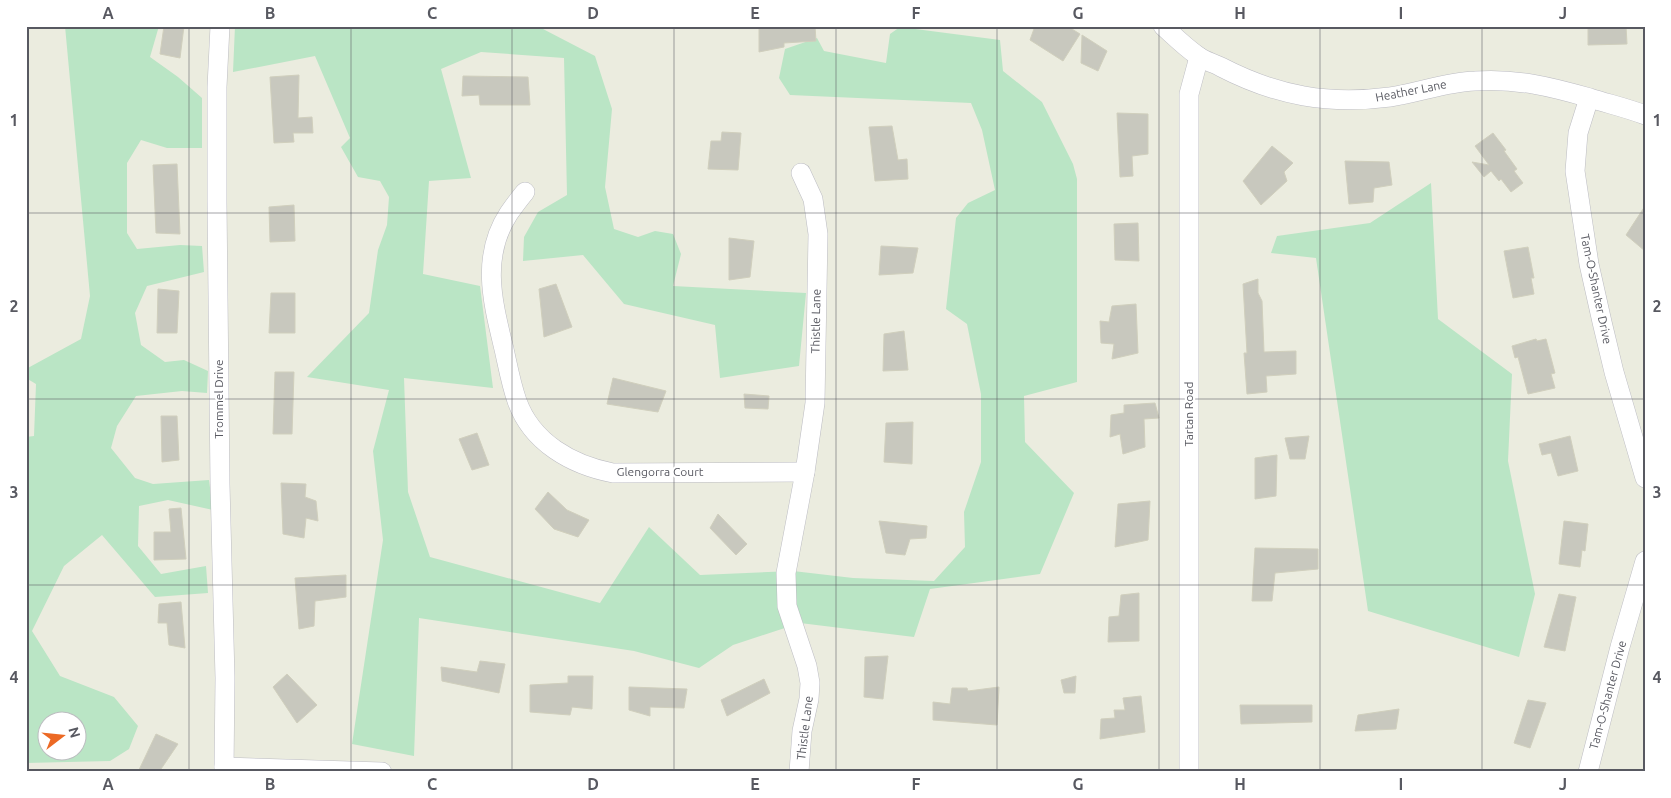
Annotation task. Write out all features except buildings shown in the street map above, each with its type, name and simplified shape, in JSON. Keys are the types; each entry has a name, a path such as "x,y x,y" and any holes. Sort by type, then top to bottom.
{"street":[{"name":"Trommel Drive","path":"220,26 217,87 217,202 220,484 225,678 224,769"},
{"name":"Heather Lane","path":"1163,26 1199,57 1242,78 1271,89 1301,97 1331,100 1362,100 1393,96 1446,84 1503,80 1564,90 1645,114"},
{"name":"Tartan Road","path":"1190,772 1189,94 1199,57"},
{"name":"Tam-O-Shanter Drive","path":"1589,98 1578,132 1575,171 1589,264 1602,322 1614,372 1645,478"},
{"name":"Thistle Lane","path":"799,772 802,731 809,700 810,683 807,666 787,606 786,573 806,472 815,403 818,234 813,199 801,173"},
{"name":"Glengorra Court","path":"524,192 508,214 498,235 491,275 492,298 518,403 527,421 541,438 557,452 572,461 593,469 613,473 806,472"},
{"name":"Tam-O-Shanter Drive","path":"1588,772 1645,561"},
{"path":"224,769 382,772"}],"green space":[{"path":"65,26 159,26 150,57 178,77 202,98 202,148 167,148 141,140 127,163 127,233 137,249 180,245 202,246 204,272 147,286 135,313 141,345 165,362 184,360 208,371 207,393 182,391 136,396 117,426 111,448 135,478 153,484 209,480 213,510 168,500 139,506 138,546 161,574 206,566 208,593 155,597 102,535 64,566 32,631 60,676 114,697 138,726 129,749 110,761 26,763 26,437 34,436 36,384 26,378 26,369 81,339 90,296"},
{"path":"235,26 508,26 543,29 595,56 612,109 605,187 614,229 638,237 655,231 673,234 681,254 673,286 806,293 799,366 720,378 715,325 624,304 583,255 523,261 524,237 538,212 567,195 564,58 481,52 441,69 471,178 429,181 423,274 480,286 493,388 404,378 408,492 430,557 600,603 649,527 700,575 793,571 853,578 934,581 965,547 964,512 981,462 981,394 967,324 946,309 956,218 968,203 995,190 982,130 971,103 790,95 779,78 785,49 817,38 824,51 886,63 890,34 900,27 1000,40 1003,71 1042,102 1073,164 1077,179 1077,382 1024,396 1025,442 1074,493 1040,574 930,589 914,637 800,623 733,645 699,668 634,651 419,618 414,756 352,744 383,540 373,451 389,390 307,377 369,313 378,250 387,225 389,197 380,181 358,177 341,147 350,138 315,56 233,72"},
{"path":"1431,183 1438,319 1512,374 1508,461 1535,594 1519,657 1368,611 1316,258 1271,253 1277,236 1370,223"}]}
